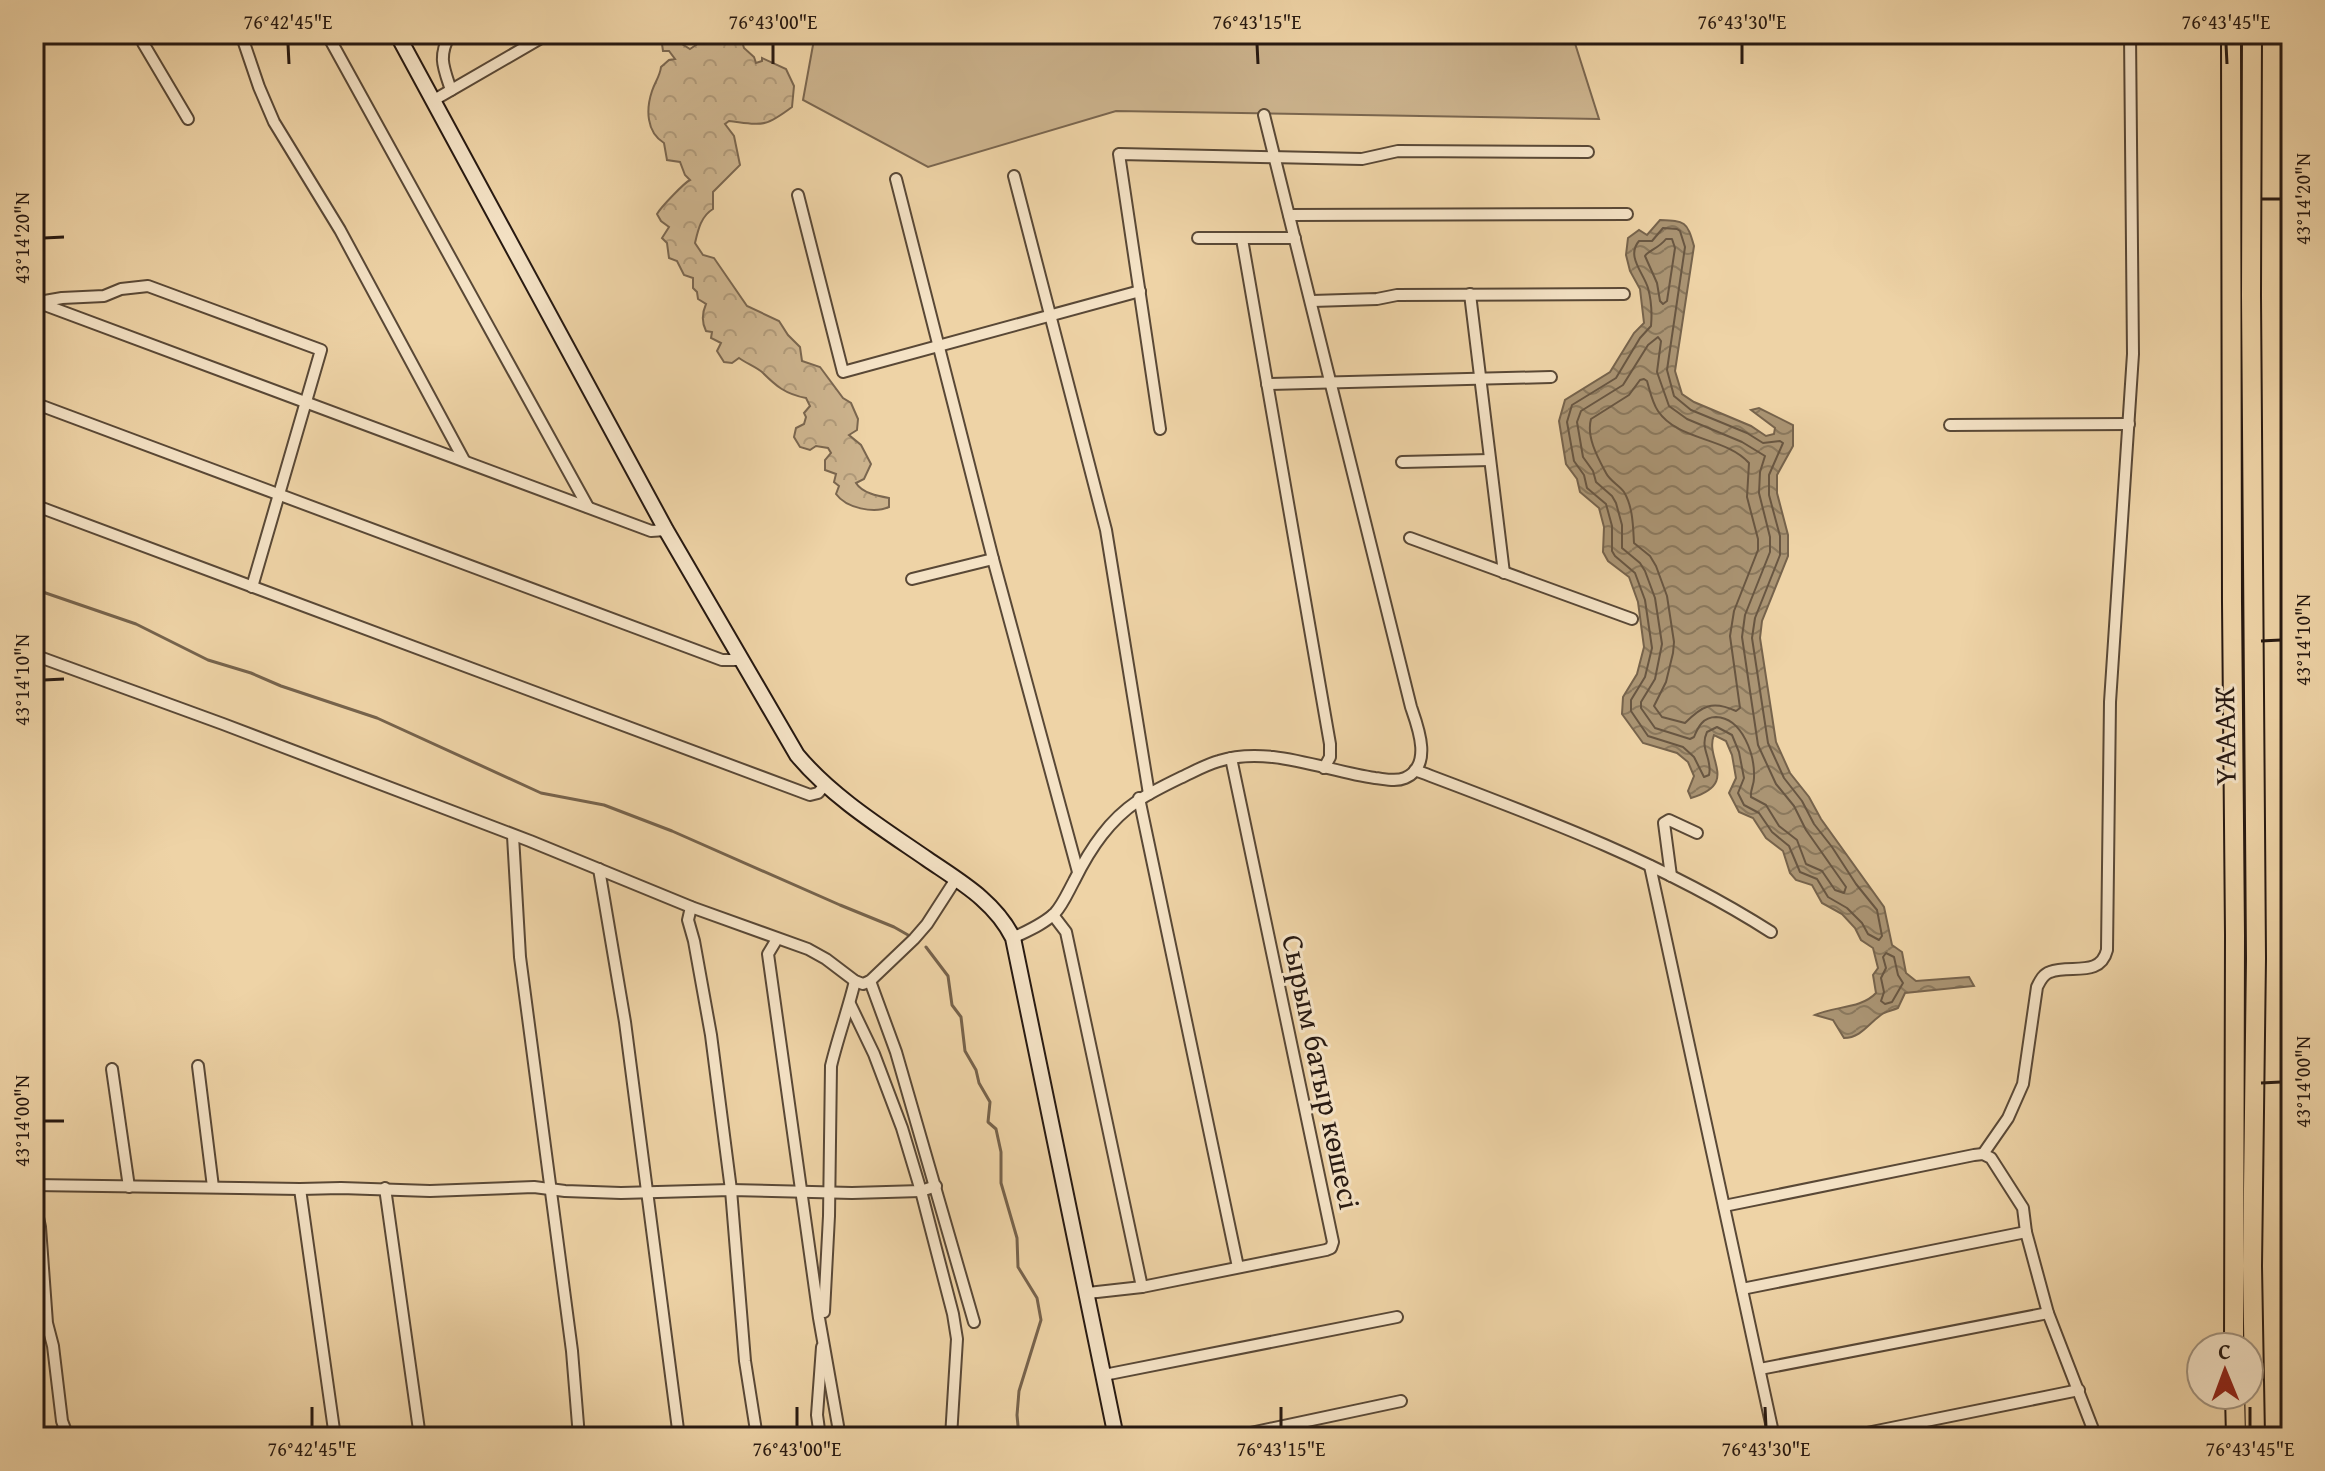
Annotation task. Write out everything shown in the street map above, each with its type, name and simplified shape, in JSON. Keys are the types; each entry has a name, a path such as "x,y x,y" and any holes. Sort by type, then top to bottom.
{"highway":[{"name":"ҮАААЖ","path":"2231,34 2234,1331"},
{"name":"ҮАААЖ","path":"2252,34 2256,958 2252,1266 2255,1437"},
{"path":"2235,1411 2236,1437"}],"main road":[{"path":"397,34 666,530 797,755 826,784 890,834 992,907 1013,938 1116,1437"}],"street":[{"path":"155,34 144,38 143,43 188,119"},
{"path":"241,34 274,122 340,230 464,461"},
{"path":"327,34 588,507"},
{"path":"450,34 442,50 443,66 451,90"},
{"path":"434,100 548,34"},
{"path":"1983,1154 2008,1118 2023,1084 2037,987 2042,977 2050,972 2095,967 2105,959 2107,950 2110,702 2133,354 2130,34"},
{"path":"1013,938 1053,915 1086,856 1119,814 1144,796 1210,764 1231,758 1261,756 1396,780 1407,777 1415,770 1421,756 1422,741 1264,115"},
{"path":"1160,429 1119,154 1362,159 1398,151 1588,152"},
{"path":"1014,176 1106,530 1144,796 1238,1267"},
{"path":"896,179 993,559 1078,872"},
{"path":"798,195 843,372 1140,291"},
{"path":"1289,215 1627,214"},
{"path":"1198,238 1295,238"},
{"path":"1242,239 1330,744 1330,757 1324,768"},
{"path":"36,302 104,296 121,289 148,286 321,350 252,587"},
{"path":"1470,294 1504,573"},
{"path":"1312,301 1377,299 1397,295 1624,294"},
{"path":"36,302 651,531 666,530"},
{"path":"1267,384 1551,377"},
{"path":"34,403 722,660 742,660"},
{"path":"1950,425 2129,424"},
{"path":"1402,462 1490,460"},
{"path":"34,505 810,795 818,793 826,784"},
{"path":"1410,538 1632,619"},
{"path":"912,579 993,559"},
{"path":"34,655 223,724 691,907 808,949 863,984 914,939 956,879"},
{"name":"Сырым батыр көшесі","path":"1088,1293 1142,1287 1326,1250 1331,1248 1333,1242 1231,758"},
{"path":"1415,770 1575,831 1671,876 1771,932"},
{"path":"1671,876 1664,823 1669,820 1697,833"},
{"path":"513,836 520,957 572,1351 579,1437"},
{"path":"1650,866 1774,1437"},
{"path":"599,869 625,1022 679,1437"},
{"path":"691,907 688,920 711,1035 731,1190 745,1361 757,1437"},
{"path":"1053,915 1066,932 1142,1287"},
{"path":"777,939 768,954 819,1318 840,1437"},
{"path":"820,1437 817,1415 829,1192 831,1066 855,981"},
{"path":"870,981 896,1052 974,1322"},
{"path":"850,1004 885,1081 921,1191 953,1314 957,1339 951,1437"},
{"path":"198,1066 213,1187"},
{"path":"112,1069 129,1187"},
{"path":"1724,1206 1983,1154 1991,1158 2023,1208 2026,1232 2048,1313 2096,1437"},
{"path":"34,1185 430,1191 551,1188 621,1193 921,1191 936,1186"},
{"path":"385,1188 420,1437"},
{"path":"300,1189 335,1437"},
{"path":"34,1199 40,1227 47,1323 53,1346 62,1421 68,1437"},
{"path":"1742,1289 2026,1232"},
{"path":"1760,1369 2048,1313"},
{"path":"1104,1375 1397,1317"},
{"path":"1847,1437 2079,1390"},
{"path":"1232,1437 1401,1401"}],"green space":[{"path":"666,34 691,34 682,44 690,49 715,35 740,35 744,48 756,63 762,58 786,69 794,86 792,107 763,123 729,121 725,124 734,136 740,165 713,192 713,209 703,219 695,243 703,255 714,258 747,306 779,321 800,347 802,361 820,367 843,398 851,403 858,419 857,430 849,435 861,445 871,464 864,479 856,483 866,492 889,498 889,507 876,510 861,508 846,503 836,494 839,486 834,482 836,474 825,470 825,460 831,453 828,448 816,446 810,450 800,447 794,437 796,428 804,424 804,413 810,406 806,398 781,389 760,370 739,358 732,363 724,362 717,351 721,343 711,338 712,332 706,331 703,314 706,304 698,299 693,278 684,275 677,261 669,258 667,243 662,238 669,227 657,214 690,180 680,162 667,160 664,143 654,133 649,120 650,98 661,67 675,59 669,51 663,51"},
{"path":"815,34 1572,34 1599,119 1116,111 928,167 803,100"}],"water":[{"path":"1660,220 1684,224 1694,246 1675,371 1682,394 1766,436 1774,434 1775,428 1751,410 1759,408 1793,425 1793,446 1777,475 1777,493 1788,535 1788,556 1762,621 1760,638 1776,742 1790,773 1884,907 1892,945 1902,952 1906,973 1916,981 1969,977 1974,986 1905,993 1898,1008 1879,1016 1861,1032 1850,1037 1844,1038 1833,1020 1815,1015 1855,1005 1876,993 1873,975 1878,968 1873,948 1861,940 1842,914 1822,903 1812,885 1796,880 1790,873 1783,851 1766,838 1753,818 1739,812 1729,793 1736,778 1726,741 1714,735 1712,744 1717,778 1706,792 1691,798 1688,791 1694,776 1688,762 1677,753 1643,743 1622,714 1623,697 1637,674 1644,647 1638,602 1629,577 1608,561 1603,552 1604,527 1599,508 1580,492 1577,479 1566,464 1559,421 1565,400 1610,372 1634,333 1644,323 1640,289 1626,255 1628,238 1639,230 1647,235"}],"waterway":[{"path":"34,589 136,624 208,660 377,718 541,793 604,805 672,831 908,935"},
{"path":"926,947 948,976 952,1005 961,1017 965,1051 990,1102 988,1122 996,1129 1001,1152 1001,1183 1017,1238 1018,1267 1037,1298 1041,1320 1019,1391 1019,1437"}]}
